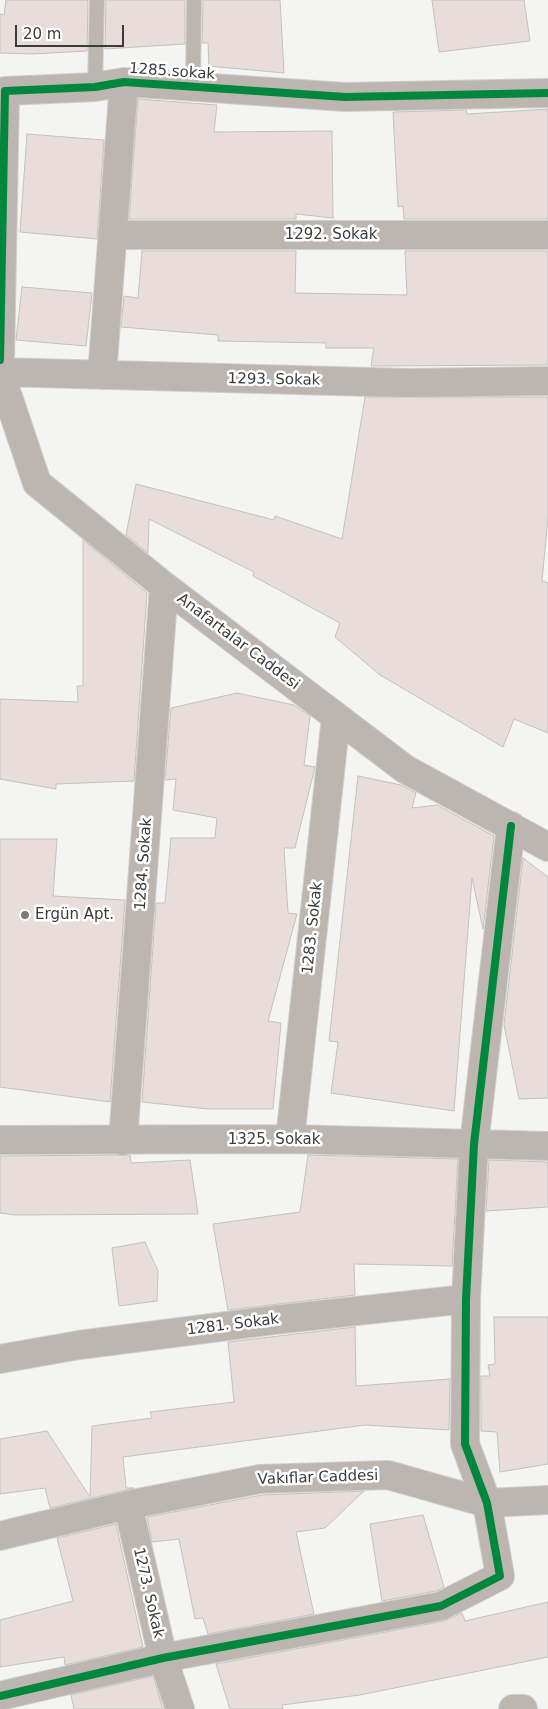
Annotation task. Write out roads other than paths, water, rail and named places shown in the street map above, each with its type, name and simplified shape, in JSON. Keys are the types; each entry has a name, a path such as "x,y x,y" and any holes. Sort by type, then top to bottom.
{"street":[{"name":"1285.sokak","path":"0,360 4,91 94,87 124,82 345,97 548,93"},
{"path":"102,375 124,82"},
{"name":"1292. Sokak","path":"113,235 548,235"},
{"name":"1293. Sokak","path":"0,373 408,383 548,381"},
{"name":"Anafartalar Caddesi","path":"0,373 37,483 164,586 405,769 548,847"},
{"name":"1284. Sokak","path":"124,1141 164,586"},
{"name":"1283. Sokak","path":"290,1139 336,717"},
{"path":"0,1696 163,1658 441,1606 500,1576 487,1503 465,1444 466,1299 474,1144 511,826"},
{"name":"1325. Sokak","path":"0,1140 290,1139 548,1146"},
{"name":"1281. Sokak","path":"0,1359 79,1345 466,1299"},
{"name":"Vakıflar Caddesi","path":"0,1536 128,1506 260,1479 388,1475 487,1503 548,1500"},
{"name":"1273. Sokak","path":"128,1506 163,1658 180,1709"},
{"path":"512,1709 522,1709"}],"lane":[{"path":"94,87 97,0"},
{"path":"193,88 194,0"}],"place":[{"name":"Ergün Apt.","path":"25,915"}]}
